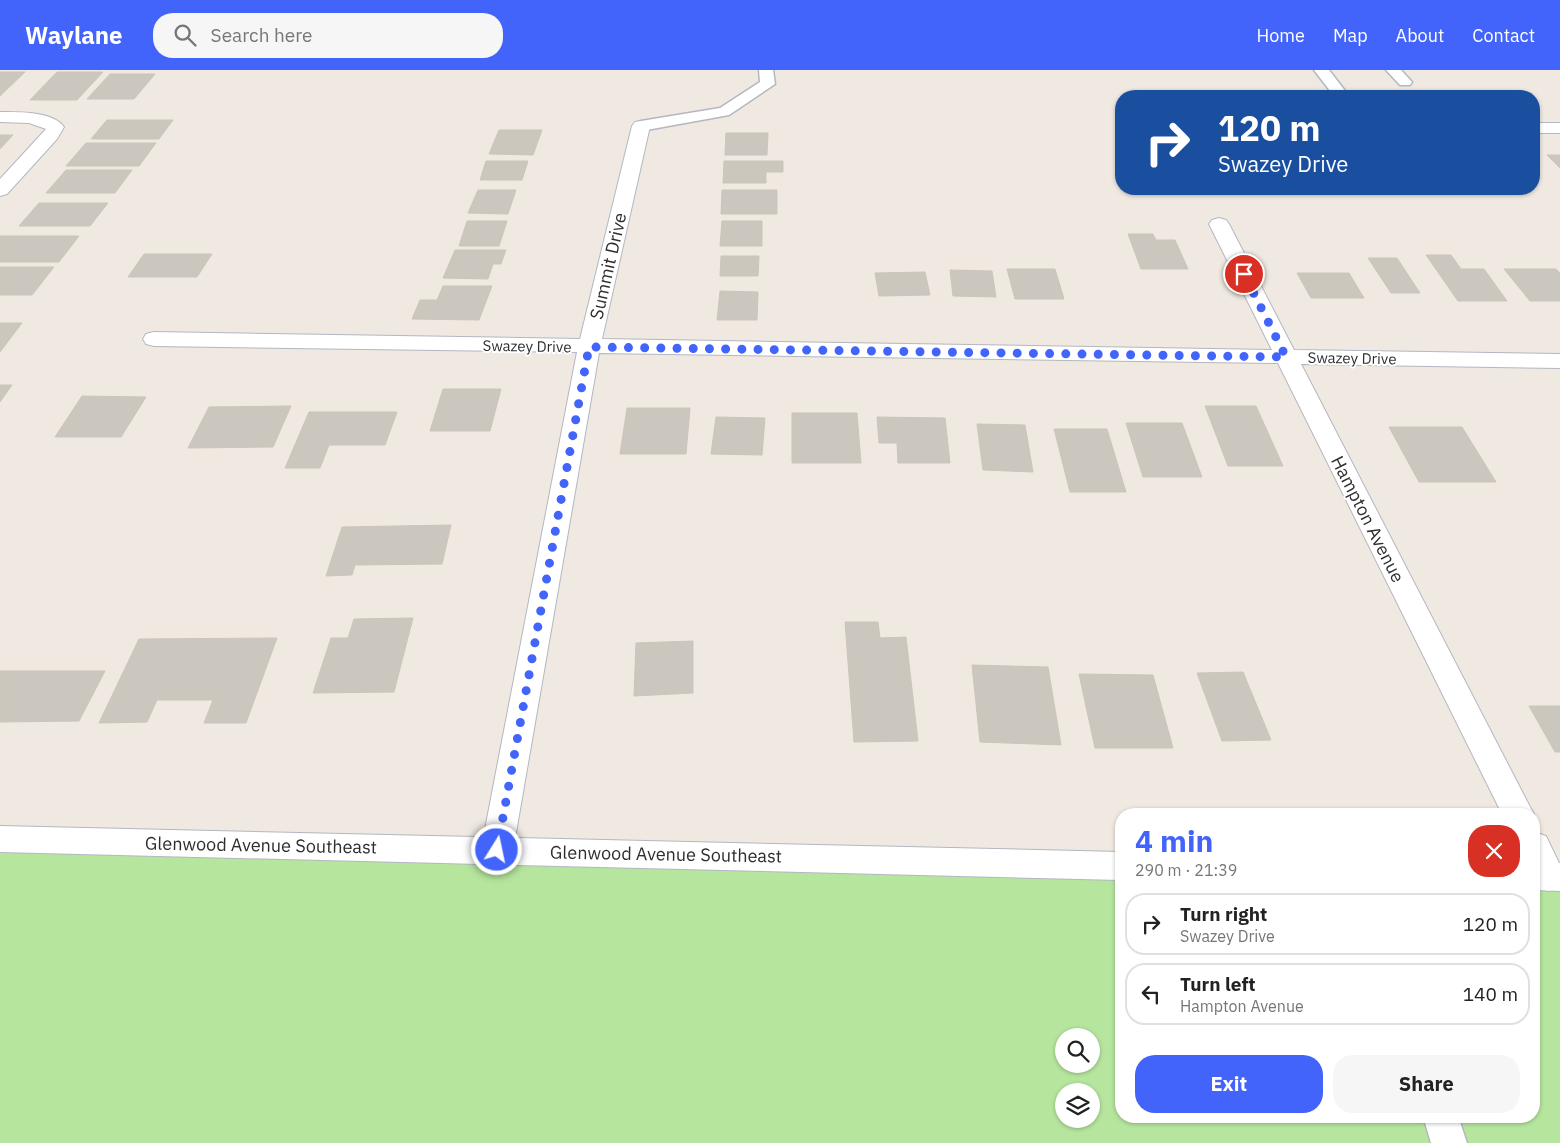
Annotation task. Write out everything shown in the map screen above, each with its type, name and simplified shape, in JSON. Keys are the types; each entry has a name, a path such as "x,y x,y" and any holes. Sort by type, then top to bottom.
{"street":[{"path":"0,117 30,117 46,121 55,127 51,135 0,190"},
{"name":"Summit Drive","path":"497,850 589,347 641,126"},
{"path":"1540,128 1560,128"},
{"name":"Hampton Avenue","path":"1219,224 1515,808"},
{"name":"Swazey Drive","path":"154,338 589,347 1560,361"},
{"name":"Glenwood Avenue Southeast","path":"0,839 1115,866"},
{"path":"1540,859 1548,877"}],"lane":[{"path":"641,126 724,112 768,84 766,70"},
{"path":"1321,70 1337,90"},
{"path":"1393,70 1404,82"},
{"path":"1442,1123 1449,1143"}],"green space":[{"path":"0,839 1115,864 1115,1123 1540,1123 1540,874 1560,875 1560,1143 0,1143"}],"building":[{"path":"0,72 25,72 0,96"},
{"path":"57,72 103,72 77,100 30,100"},
{"path":"110,74 155,74 134,99 87,99"},
{"path":"107,120 173,120 159,139 91,139"},
{"path":"499,130 542,130 533,155 489,154"},
{"path":"726,133 768,133 767,155 725,155"},
{"path":"0,135 13,135 0,149"},
{"path":"86,143 156,143 139,166 66,166"},
{"path":"1547,155 1560,155 1560,168"},
{"path":"486,161 528,161 522,180 480,180"},
{"path":"724,161 783,161 783,172 766,172 766,183 723,183"},
{"path":"66,170 132,170 115,193 46,193"},
{"path":"478,190 516,190 508,214 468,213"},
{"path":"722,190 777,190 777,214 721,214"},
{"path":"39,203 108,203 90,226 19,226"},
{"path":"467,221 507,221 499,246 459,246"},
{"path":"722,221 762,221 762,246 720,246"},
{"path":"1128,234 1153,234 1156,240 1175,240 1188,269 1141,269"},
{"path":"0,236 79,236 59,262 0,262"},
{"path":"455,250 506,250 501,264 493,264 488,279 443,278"},
{"path":"144,254 212,254 197,277 128,277"},
{"path":"1426,255 1451,255 1461,269 1484,269 1507,301 1458,301"},
{"path":"721,256 759,256 758,276 720,276"},
{"path":"1368,258 1397,258 1420,293 1391,293"},
{"path":"0,267 54,267 32,295 0,295"},
{"path":"1007,269 1055,269 1064,299 1015,299"},
{"path":"1504,269 1556,269 1560,273 1560,301 1530,301"},
{"path":"950,270 992,271 996,297 953,296"},
{"path":"925,272 930,295 879,296 875,273"},
{"path":"1297,273 1349,273 1364,298 1311,298"},
{"path":"443,286 492,286 479,320 412,319 420,300 437,300"},
{"path":"720,291 758,292 757,320 717,320"},
{"path":"0,323 22,323 0,352"},
{"path":"0,385 12,385 0,402"},
{"path":"443,389 501,389 490,431 430,431"},
{"path":"82,396 146,397 121,437 55,437"},
{"path":"291,406 273,447 188,448 209,407"},
{"path":"1205,406 1256,406 1283,466 1228,466"},
{"path":"627,408 690,408 686,454 620,454"},
{"path":"309,412 397,412 385,445 329,445 320,468 285,468"},
{"path":"792,413 857,413 861,463 792,463"},
{"path":"716,417 765,418 762,455 711,454"},
{"path":"877,417 945,418 950,463 898,463 897,443 879,443"},
{"path":"1126,423 1182,423 1202,477 1143,477"},
{"path":"977,424 1025,425 1033,472 983,470"},
{"path":"1389,427 1462,427 1496,482 1419,482"},
{"path":"1054,429 1107,429 1126,492 1070,492"},
{"path":"451,525 442,564 355,565 352,575 326,576 342,527"},
{"path":"413,618 394,692 313,693 331,638 348,638 354,619"},
{"path":"845,622 878,622 880,638 906,637 918,741 854,742"},
{"path":"277,638 246,723 204,723 213,700 157,700 147,722 99,723 139,639"},
{"path":"693,641 693,693 634,696 636,643"},
{"path":"972,665 1048,667 1061,745 980,742"},
{"path":"0,671 105,671 79,721 0,722"},
{"path":"1243,672 1271,740 1222,741 1197,673"},
{"path":"1079,674 1153,675 1173,748 1095,748"},
{"path":"1529,706 1560,706 1560,752 1555,752"}],"route":[{"path":"497,850 589,347 1286,357 1244,274"}]}
